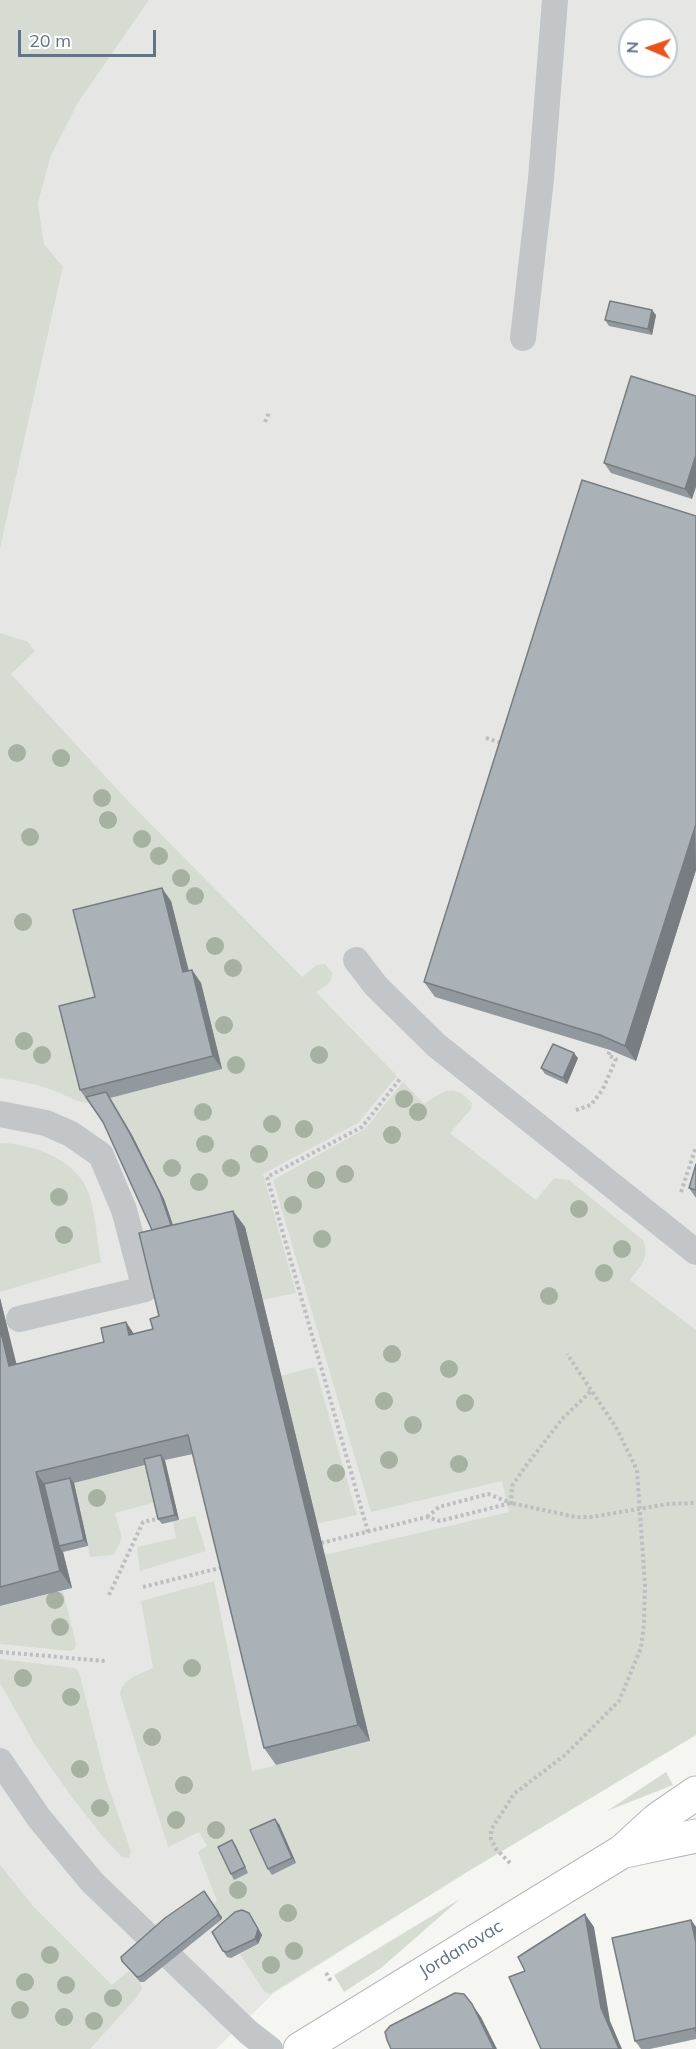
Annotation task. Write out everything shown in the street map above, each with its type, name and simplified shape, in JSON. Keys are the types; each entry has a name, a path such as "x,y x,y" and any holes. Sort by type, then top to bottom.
{"main road":[{"path":"623,1851 658,1820 696,1793"},
{"path":"623,1851 696,1836"},
{"name":"Jordanovac","path":"300,2049 623,1851"}],"lane":[{"path":"524,338 541,179 555,0"},
{"path":"356,960 383,993 435,1045 696,1251"},
{"path":"0,1114 11,1114 46,1123 70,1134 101,1155 114,1181 124,1210 145,1289 19,1319"},
{"path":"0,1761 39,1818 92,1882 203,1990 270,2049"}],"path":[{"path":"265,422 269,413"},
{"path":"486,738 514,747"},
{"path":"573,1112 591,1105 603,1089 616,1059 608,1055 610,1050"},
{"path":"368,1532 267,1177 362,1127 400,1078"},
{"path":"680,1197 696,1147"},
{"path":"510,1863 496,1850 491,1839 491,1830 513,1794 565,1755 619,1701 640,1648 645,1585 637,1470 616,1429 567,1354"},
{"path":"511,1503 512,1486 525,1467 562,1419 591,1391"},
{"path":"321,1543 427,1517 440,1507 488,1494 511,1503 576,1517 591,1517 668,1504 696,1503"},
{"path":"427,1517 440,1521 511,1503"},
{"path":"109,1595 143,1522 160,1518"},
{"path":"143,1587 228,1567"},
{"path":"0,1652 105,1661"}],"shaded area":[{"path":"0,0 149,0 78,103 51,156 38,203 44,244 63,267 0,549"},
{"path":"149,0 696,0 696,1735 472,1869 274,1993 216,2049 0,2049 0,724 1,686 27,641 0,633 0,549 63,268 44,244 38,203 51,156 78,103"},
{"path":"0,633 27,641 35,651 11,674 128,801 302,977 317,965 325,964 332,973 331,980 316,992 397,1076 358,1123 263,1174 296,1293 262,1300 179,1243 110,1098 104,1010 69,1019 89,1103 77,1101 36,1085 0,1078"},
{"path":"403,1082 424,1104 448,1091 459,1092 465,1096 472,1103 471,1109 450,1133 536,1200 554,1178 569,1180 643,1240 645,1256 641,1266 630,1280 696,1330 696,1735 472,1869 270,1994 264,1991 240,1954 254,1947 260,1940 252,1918 222,1931 216,1924 222,1917 213,1903 217,1901 198,1852 207,1846 199,1832 168,1847 120,1694 128,1680 153,1668 141,1601 214,1581 252,1771 369,1742 324,1555 509,1512 502,1481 371,1512 273,1180 365,1129"},
{"path":"0,1143 27,1147 54,1156 76,1173 90,1197 101,1262 0,1292"},
{"path":"315,1367 357,1515 316,1524 280,1376"},
{"path":"148,1465 156,1502 115,1513 122,1538 114,1555 90,1557 74,1483"},
{"path":"195,1516 206,1551 140,1571 137,1547 176,1538 173,1522"},
{"path":"63,1591 76,1644 75,1649 71,1651 0,1644 0,1606"},
{"path":"0,1659 75,1668 79,1672 106,1780 131,1851 129,1858 122,1857 104,1838 34,1743 0,1683"},
{"path":"666,1772 673,1785 607,1811"},
{"path":"0,1865 34,1907 112,1985 129,1971 140,1982 142,1989 136,1998 90,2049 0,2049"},
{"path":"460,1899 381,1968 344,1992 334,1975"}],"building":[{"path":"610,301 652,310 648,329 605,320"},
{"path":"631,376 696,396 696,455 685,489 604,463"},
{"path":"582,480 696,516 696,824 625,1046 600,1035 424,982"},
{"path":"162,888 183,972 192,970 213,1056 80,1090 59,1006 95,997 73,910"},
{"path":"553,1044 574,1053 563,1078 541,1068"},
{"path":"106,1092 160,1193 171,1225 152,1230 103,1122 86,1097"},
{"path":"696,1164 696,1190 689,1188"},
{"path":"233,1211 358,1725 264,1748 188,1435 36,1472 60,1571 0,1587 0,1328 9,1366 104,1342 101,1328 126,1322 129,1335 153,1329 150,1319 159,1316 139,1233"},
{"path":"161,1455 175,1515 158,1519 144,1459"},
{"path":"70,1478 84,1540 59,1546 44,1484"},
{"path":"275,1819 292,1858 268,1869 250,1830"},
{"path":"232,1840 245,1867 231,1874 218,1847"},
{"path":"204,1891 218,1915 137,1977 121,1957 165,1918"},
{"path":"242,1910 249,1913 258,1929 255,1939 227,1952 223,1951 212,1932 235,1912"},
{"path":"585,1914 601,2008 619,2049 541,2049 509,1977 525,1971 518,1957"},
{"path":"691,1920 696,1943 696,2032 695,2028 635,2041 612,1938"},
{"path":"455,1993 464,1994 472,2004 494,2049 391,2049 385,2032 390,2026"}]}
